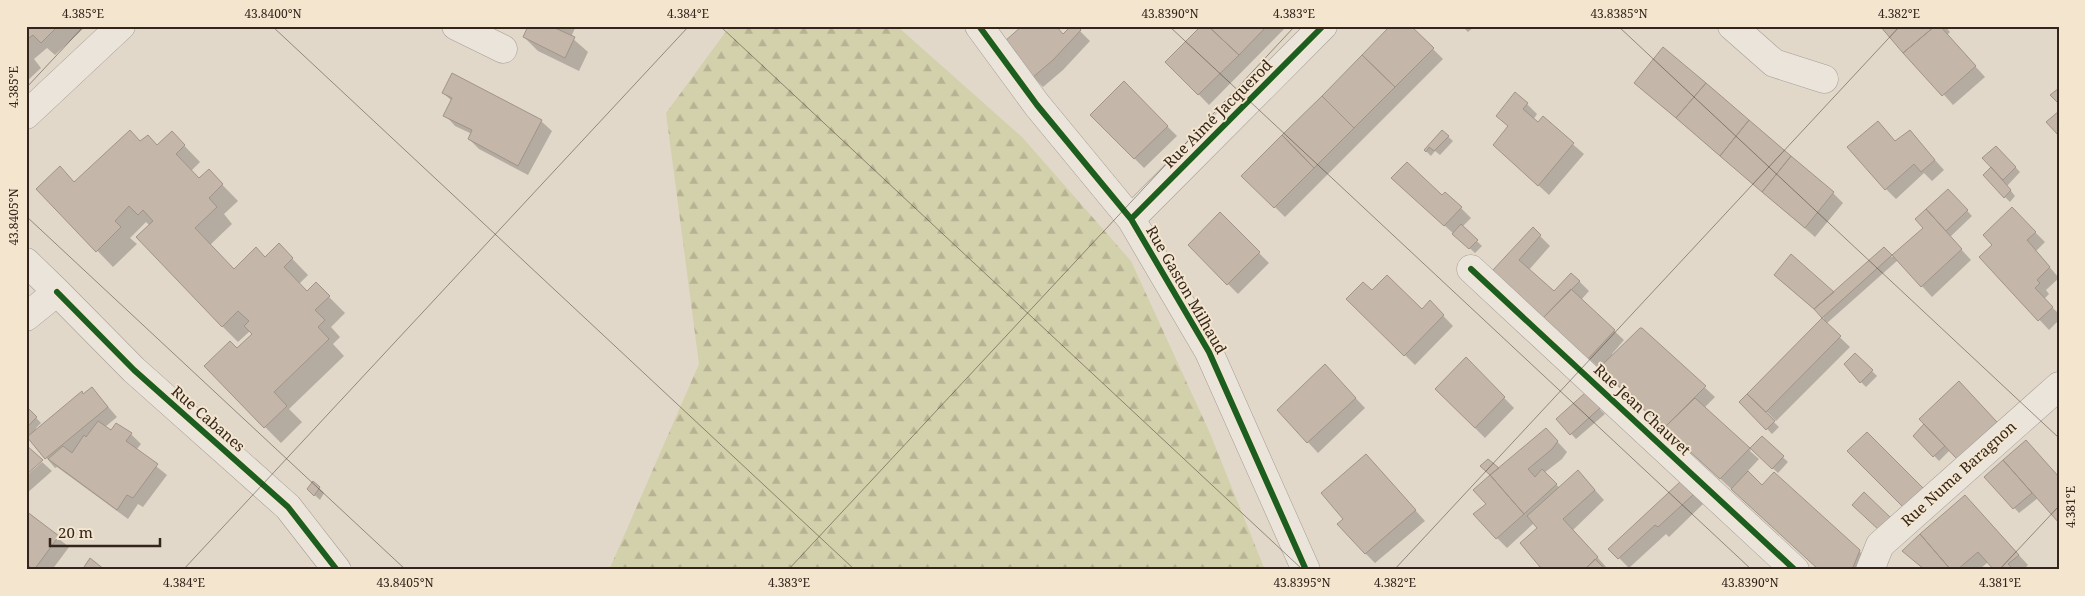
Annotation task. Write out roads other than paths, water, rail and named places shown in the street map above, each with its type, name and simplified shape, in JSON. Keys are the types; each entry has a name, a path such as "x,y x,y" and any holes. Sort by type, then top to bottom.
{"street":[{"path":"26,114 121,26"},
{"path":"456,26 503,49"},
{"name":"Rue Gaston Milhaud","path":"979,26 1037,105 1131,219 1209,352 1306,570"},
{"name":"Rue Aimé Jacquerod","path":"1131,219 1323,26"},
{"path":"1732,26 1774,62 1824,79"},
{"name":"Rue Cabanes","path":"26,262 134,370 288,507 338,570"},
{"name":"Rue Jean Chauvet","path":"1471,269 1795,570"},
{"path":"26,317 57,292"},
{"name":"Rue Numa Baragnon","path":"1870,570 1880,545 2059,386"}]}
